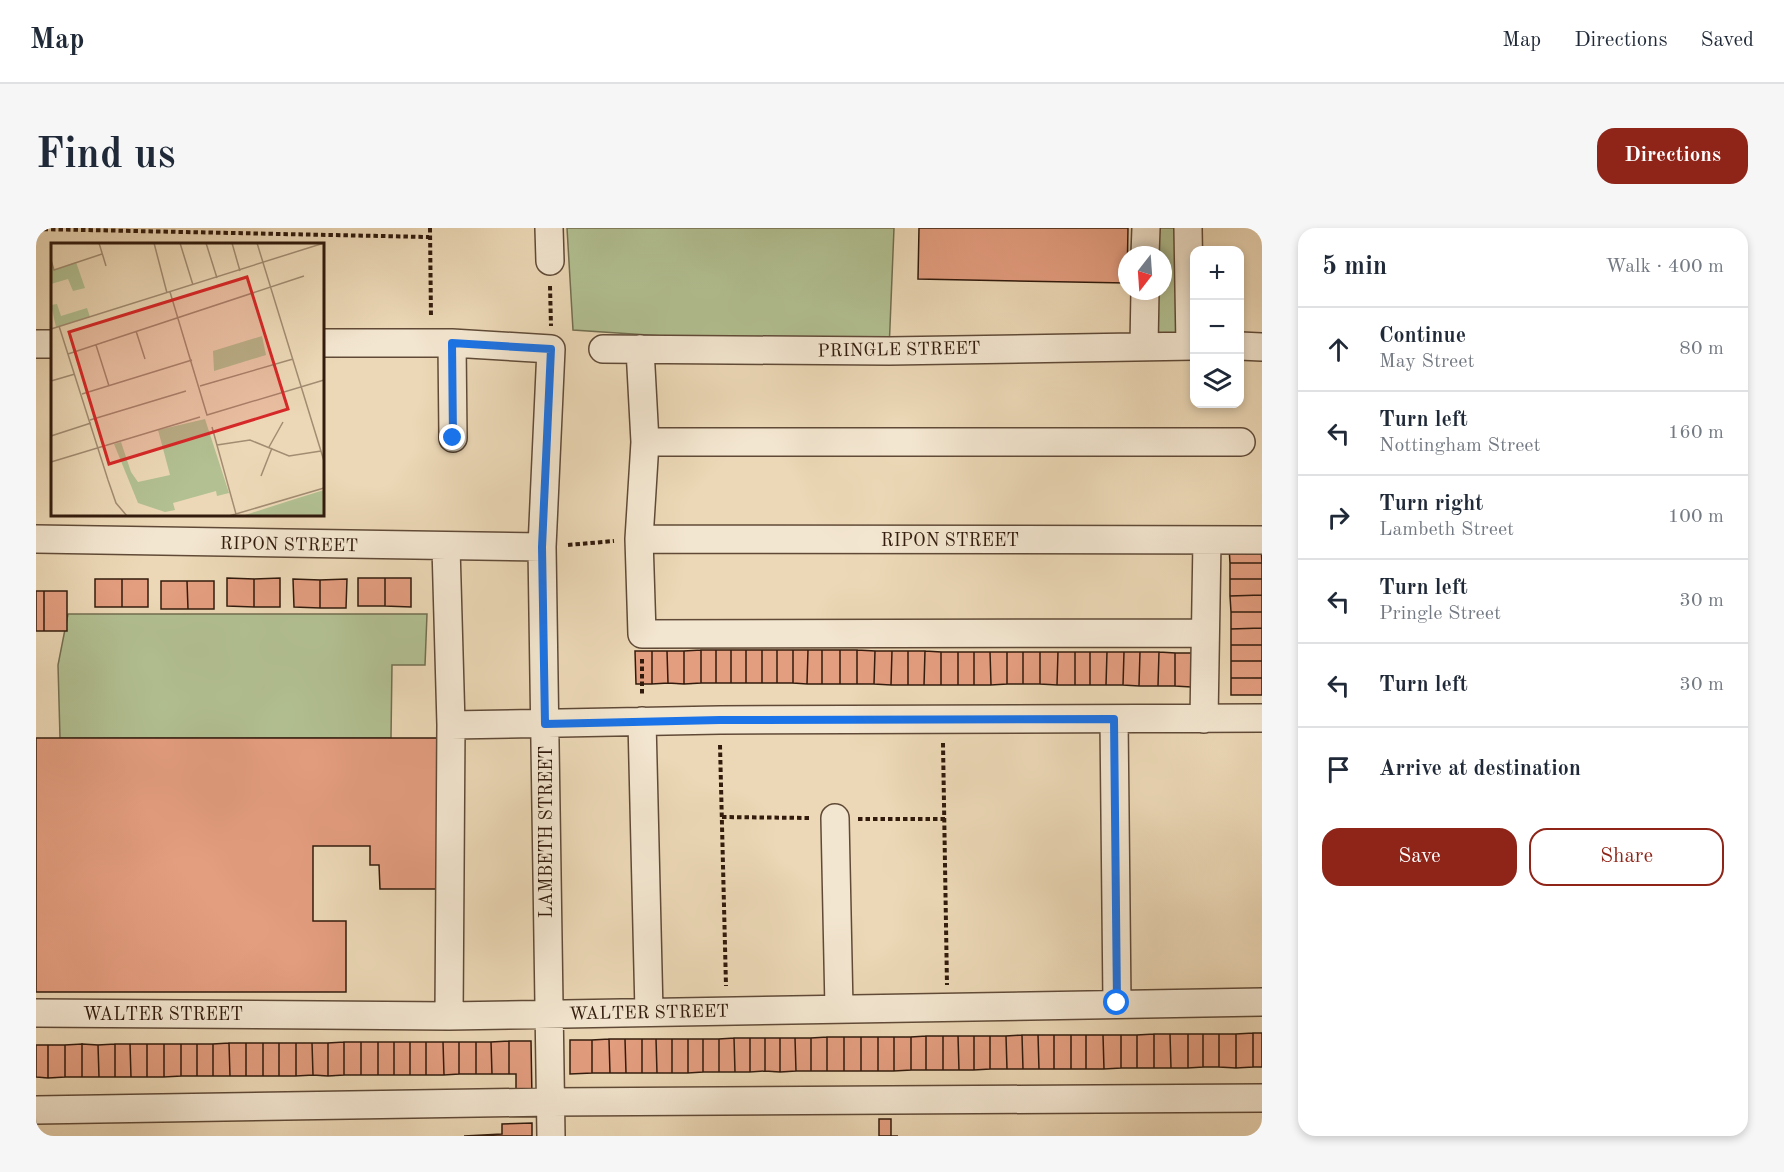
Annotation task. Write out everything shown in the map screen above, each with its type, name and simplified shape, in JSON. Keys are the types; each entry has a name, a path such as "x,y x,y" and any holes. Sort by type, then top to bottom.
{"street":[{"path":"549,228 550,261"},
{"path":"1145,246 1146,228"},
{"path":"1188,228 1190,300"},
{"path":"1144,345 1145,300"},
{"path":"324,343 442,343 551,349"},
{"path":"442,343 453,438"},
{"name":"PRINGLE STREET","path":"603,349 889,351 1190,346"},
{"path":"1244,346 1262,346"},
{"name":"LAMBETH STREET","path":"551,349 542,547 551,1136"},
{"path":"640,349 645,442 639,539 642,634 1205,633"},
{"path":"645,442 1241,442"},
{"name":"RIPON STREET","path":"36,539 542,547"},
{"name":"RIPON STREET","path":"639,539 1262,540"},
{"path":"1204,719 1207,541"},
{"path":"446,547 451,725 449,1016"},
{"path":"451,725 720,720 1262,718"},
{"path":"1114,719 1117,1003"},
{"path":"642,721 649,1012"},
{"path":"835,818 839,1008"},
{"name":"WALTER STREET","path":"36,1013 449,1016 1262,1002"},
{"path":"36,1110 550,1102 1262,1098"}],"path":[{"path":"430,228 429,237 442,343"},
{"path":"36,230 429,237"},
{"path":"550,261 551,349"},
{"path":"542,547 639,539"},
{"path":"642,634 642,721"},
{"path":"943,719 948,1006"},
{"path":"720,720 727,1011"}],"green space":[{"path":"567,228 894,228 889,351 573,330"},
{"path":"1144,228 1188,228 1190,346 1144,345 1144,300 1172,300 1172,246 1144,246"},
{"path":"68,614 427,614 425,665 392,665 391,738 60,738 58,665"}],"building":[{"path":"919,228 1128,228 1128,246 1118,246 1118,283 918,279"},
{"path":"1261,546 1262,563 1230,563 1229,547"},
{"path":"1230,563 1262,563 1262,579 1230,579"},
{"path":"227,578 254,579 254,607 227,606"},
{"path":"280,578 280,607 254,607 254,579"},
{"path":"358,578 385,578 385,606 358,606"},
{"path":"385,578 411,578 411,607 385,606"},
{"path":"95,579 122,579 122,607 95,607"},
{"path":"122,579 148,579 148,607 122,607"},
{"path":"293,579 320,580 320,608 294,607"},
{"path":"347,579 346,608 320,608 320,580"},
{"path":"1230,579 1262,579 1262,595 1230,596"},
{"path":"161,581 187,581 188,609 161,609"},
{"path":"187,581 214,581 214,609 188,609"},
{"path":"36,591 44,591 44,631 36,631"},
{"path":"44,591 67,591 67,631 44,631"},
{"path":"1262,595 1262,612 1231,612 1230,596"},
{"path":"1231,612 1262,612 1262,628 1231,629"},
{"path":"1262,628 1262,645 1231,645 1231,629"},
{"path":"1231,645 1262,645 1262,661 1231,661"},
{"path":"701,650 716,650 716,683 701,683"},
{"path":"701,650 701,683 684,684 684,651"},
{"path":"716,650 731,650 731,683 716,683"},
{"path":"731,650 746,650 746,683 731,683"},
{"path":"746,650 762,650 762,683 746,683"},
{"path":"762,650 777,650 777,683 762,683"},
{"path":"777,650 793,650 793,683 777,683"},
{"path":"793,650 808,650 807,684 793,683"},
{"path":"808,650 822,650 822,684 807,684"},
{"path":"822,650 840,650 840,684 822,684"},
{"path":"840,650 857,650 857,684 840,684"},
{"path":"857,650 875,651 874,684 857,684"},
{"path":"635,651 652,651 652,684 636,684"},
{"path":"652,651 667,651 668,683 652,684"},
{"path":"667,651 684,651 684,684 668,683"},
{"path":"875,651 892,651 891,685 874,684"},
{"path":"892,651 908,651 908,685 891,685"},
{"path":"908,651 925,651 924,685 908,685"},
{"path":"925,651 941,652 941,685 924,685"},
{"path":"941,652 958,652 958,685 941,685"},
{"path":"958,652 974,652 974,685 958,685"},
{"path":"974,652 990,652 991,685 974,685"},
{"path":"990,652 1007,652 1007,684 991,685"},
{"path":"1007,652 1023,652 1023,684 1007,684"},
{"path":"1023,652 1040,652 1040,684 1023,684"},
{"path":"1040,652 1058,652 1057,685 1040,684"},
{"path":"1058,652 1075,652 1075,685 1057,685"},
{"path":"1075,652 1090,652 1090,685 1075,685"},
{"path":"1090,652 1107,652 1106,685 1090,685"},
{"path":"1107,652 1124,652 1123,685 1106,685"},
{"path":"1124,652 1140,652 1139,686 1123,685"},
{"path":"1140,652 1159,652 1158,686 1139,686"},
{"path":"1159,652 1175,653 1175,686 1158,686"},
{"path":"1175,653 1192,653 1191,687 1175,686"},
{"path":"1231,661 1262,661 1262,678 1231,678"},
{"path":"1231,678 1262,678 1262,695 1231,695"},
{"path":"36,738 446,738 446,889 380,889 379,865 370,865 370,846 313,846 313,921 346,921 346,992 36,992"},
{"path":"1253,1033 1262,1033 1262,1067 1253,1067"},
{"path":"1253,1033 1253,1067 1236,1068 1236,1034"},
{"path":"1154,1034 1170,1034 1171,1068 1154,1068"},
{"path":"1154,1034 1154,1068 1137,1068 1137,1035"},
{"path":"1170,1034 1188,1034 1188,1068 1171,1068"},
{"path":"1188,1034 1203,1034 1203,1067 1188,1068"},
{"path":"1203,1034 1219,1034 1219,1067 1203,1067"},
{"path":"1219,1034 1236,1034 1236,1068 1219,1067"},
{"path":"1022,1035 1038,1035 1039,1069 1023,1069"},
{"path":"1022,1035 1023,1069 1007,1069 1006,1036"},
{"path":"1038,1035 1054,1035 1054,1069 1039,1069"},
{"path":"1054,1035 1071,1035 1071,1069 1054,1069"},
{"path":"1071,1035 1086,1035 1086,1069 1071,1069"},
{"path":"1086,1035 1103,1035 1104,1069 1086,1069"},
{"path":"1103,1035 1121,1035 1121,1068 1104,1069"},
{"path":"1121,1035 1137,1035 1137,1068 1121,1068"},
{"path":"926,1036 943,1036 943,1070 926,1070"},
{"path":"926,1036 926,1070 911,1070 911,1037"},
{"path":"943,1036 958,1036 959,1070 943,1070"},
{"path":"958,1036 974,1036 974,1070 959,1070"},
{"path":"974,1036 990,1036 990,1069 974,1070"},
{"path":"990,1036 1006,1036 1007,1069 990,1069"},
{"path":"827,1037 827,1071 811,1071 811,1038"},
{"path":"827,1037 844,1037 844,1071 827,1071"},
{"path":"844,1037 861,1037 861,1071 844,1071"},
{"path":"861,1037 878,1037 878,1071 861,1071"},
{"path":"878,1037 894,1037 894,1071 878,1071"},
{"path":"894,1037 911,1037 911,1070 894,1071"},
{"path":"734,1038 735,1072 719,1072 719,1039"},
{"path":"734,1038 750,1038 750,1072 735,1072"},
{"path":"750,1038 765,1038 765,1071 750,1072"},
{"path":"765,1038 780,1038 780,1072 765,1071"},
{"path":"780,1038 795,1038 796,1071 780,1072"},
{"path":"795,1038 811,1038 811,1071 796,1071"},
{"path":"609,1039 610,1073 592,1073 592,1040"},
{"path":"609,1039 625,1039 626,1073 610,1073"},
{"path":"625,1039 642,1039 642,1073 626,1073"},
{"path":"642,1039 656,1039 657,1073 642,1073"},
{"path":"656,1039 672,1039 672,1073 657,1073"},
{"path":"672,1039 688,1039 688,1073 672,1073"},
{"path":"688,1039 703,1039 703,1072 688,1073"},
{"path":"703,1039 719,1039 719,1072 703,1072"},
{"path":"570,1040 592,1040 592,1073 570,1074"},
{"path":"509,1041 531,1041 532,1099 516,1099 516,1074 509,1074"},
{"path":"509,1041 509,1074 492,1074 491,1042"},
{"path":"344,1042 361,1042 361,1075 344,1075"},
{"path":"344,1042 344,1075 328,1076 328,1043"},
{"path":"361,1042 378,1042 378,1075 361,1075"},
{"path":"378,1042 394,1042 394,1075 378,1075"},
{"path":"394,1042 410,1042 410,1075 394,1075"},
{"path":"410,1042 426,1042 426,1075 410,1075"},
{"path":"426,1042 443,1042 444,1075 426,1075"},
{"path":"443,1042 459,1042 459,1074 444,1075"},
{"path":"459,1042 476,1042 476,1074 459,1074"},
{"path":"476,1042 491,1042 492,1074 476,1074"},
{"path":"229,1043 230,1076 213,1076 213,1044"},
{"path":"229,1043 246,1043 246,1076 230,1076"},
{"path":"246,1043 263,1043 263,1076 246,1076"},
{"path":"263,1043 279,1043 279,1076 263,1076"},
{"path":"279,1043 296,1043 296,1076 279,1076"},
{"path":"296,1043 312,1043 313,1075 296,1076"},
{"path":"312,1043 328,1043 328,1076 313,1075"},
{"path":"82,1044 82,1077 65,1077 65,1045"},
{"path":"82,1044 98,1045 99,1077 82,1077"},
{"path":"115,1044 115,1077 99,1077 98,1045"},
{"path":"115,1044 130,1044 131,1077 115,1077"},
{"path":"130,1044 147,1044 147,1077 131,1077"},
{"path":"147,1044 164,1044 164,1077 147,1077"},
{"path":"164,1044 181,1044 181,1076 164,1077"},
{"path":"181,1044 197,1044 197,1076 181,1076"},
{"path":"197,1044 213,1044 213,1076 197,1076"},
{"path":"36,1045 48,1045 48,1078 36,1077"},
{"path":"48,1045 65,1045 65,1077 48,1078"},
{"path":"879,1119 891,1119 891,1136 879,1136"},
{"path":"532,1123 532,1136 464,1136 502,1134 502,1124"}],"route":[{"path":"453,438 452,343 551,349 542,547 545,724 720,720 1114,719 1117,1003"}]}
